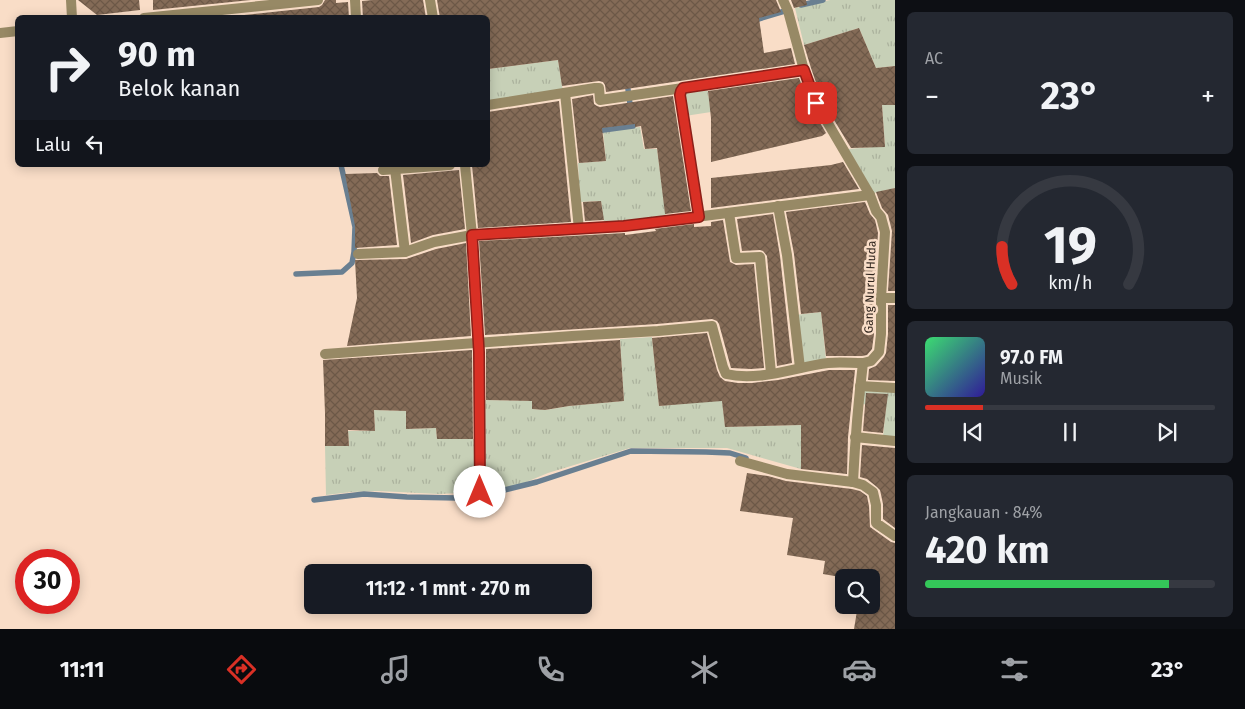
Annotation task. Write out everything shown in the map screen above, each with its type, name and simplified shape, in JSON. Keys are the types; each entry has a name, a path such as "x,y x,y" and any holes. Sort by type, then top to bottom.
{"street":[{"path":"71,0 72,15"},
{"path":"173,15 318,0"},
{"path":"355,0 356,15"},
{"path":"430,0 432,15"},
{"name":"Gang Nurul Huda","path":"783,0 816,103 870,195 876,211 881,217 885,232 879,352 871,361 863,363"},
{"path":"0,33 15,31"},
{"path":"490,105 599,88 600,100 804,70"},
{"path":"683,88 680,95 699,217"},
{"path":"566,92 580,229"},
{"path":"383,170 422,167"},
{"path":"466,167 478,343 480,492"},
{"path":"395,169 405,252"},
{"path":"358,254 405,252 434,242 472,235 624,226 870,195"},
{"path":"778,206 787,255 800,368"},
{"path":"729,213 736,258 760,257 771,373"},
{"path":"881,298 895,298"},
{"path":"325,354 658,332 712,326 726,374 744,377 829,363 863,363 853,482"},
{"path":"860,386 895,388"},
{"path":"856,437 895,441"},
{"path":"740,461 788,474 853,482 863,485 873,492 876,505 876,523 895,536"}],"green space":[{"path":"830,0 895,0 895,66 876,68 859,28 804,45 795,8"},
{"path":"558,60 563,91 490,104 490,69"},
{"path":"707,86 711,112 685,116 683,91"},
{"path":"882,105 895,105 895,188 874,193 848,149 885,146"},
{"path":"640,127 644,149 657,149 666,217 604,223 601,201 580,202 578,163 606,161 603,131"},
{"path":"821,312 826,360 801,363 795,315"},
{"path":"652,337 659,406 700,402 720,381 725,427 801,425 801,469 727,448 630,448 548,473 519,485 484,491 483,400 532,401 532,409 546,410 624,401 620,339"},
{"path":"862,388 895,390 895,438 883,437 886,407 862,404"},
{"path":"374,410 406,411 406,429 436,428 437,439 476,439 477,492 439,494 378,491 326,495 325,446 349,446 348,431 375,431"}],"building":[{"path":"78,0 139,0 140,10 97,15"},
{"path":"153,0 251,0 153,10"},
{"path":"325,0 336,0 336,3 348,2 349,15 244,15 319,7"},
{"path":"423,0 426,15 363,15 362,1"},
{"path":"437,0 776,0 781,12 759,18 764,53 791,48 795,64 606,92 605,85 599,81 562,86 558,60 490,69 490,15 440,15"},
{"path":"791,0 806,0 807,5 794,8"},
{"path":"859,28 876,68 895,66 895,105 882,105 885,147 851,148 822,100 804,45"},
{"path":"799,78 810,106 826,133 822,136 711,162 711,118 708,91"},
{"path":"593,95 594,104 600,107 673,96 691,211 665,214 657,148 645,149 641,126 635,127 635,124 602,128 606,161 579,163 572,99"},
{"path":"559,101 571,222 478,228 472,167 490,167 490,112"},
{"path":"843,162 859,189 711,208 711,178 831,165"},
{"path":"459,170 465,229 433,235 411,243 403,175"},
{"path":"377,173 380,176 389,176 397,245 355,248 355,226 345,174"},
{"path":"895,188 895,291 888,291 892,231 888,215 882,208 876,192"},
{"path":"601,201 604,220 585,221 583,202"},
{"path":"865,202 875,220 878,233 872,349 867,355 862,356 826,356 821,312 801,314 794,254 786,212"},
{"path":"773,214 780,256 792,363 777,366 767,256 760,250 742,251 737,219"},
{"path":"723,220 730,262 736,265 754,264 764,368 731,368 719,324 712,319 485,335 479,241 625,233 625,235 694,224 694,227 711,226 711,222"},
{"path":"466,243 471,336 347,346 357,298 355,260 406,259 436,249"},
{"path":"888,305 895,305 895,381 868,380 869,369 876,366 886,353"},
{"path":"707,333 717,370 720,377 725,381 752,383 829,370 855,370 848,437 847,474 801,469 801,425 725,427 722,401 659,406 652,338"},
{"path":"620,340 624,401 545,410 532,409 532,401 486,400 486,349"},
{"path":"472,350 473,439 437,439 436,428 406,429 406,411 374,410 375,431 348,430 349,446 325,446 323,360"},
{"path":"866,393 888,394 883,433 863,431"},
{"path":"862,445 895,448 895,528 883,519 883,504 880,490 867,479 860,477"},
{"path":"747,473 786,481 852,489 860,491 867,496 870,527 895,543 895,629 854,629 856,614 880,614 880,569 835,569 835,576 823,574 825,561 787,555 793,518 740,511"}],"waterway":[{"path":"801,5 823,0"},
{"path":"752,21 788,10"},
{"path":"596,131 633,126 627,82"},
{"path":"296,274 342,272 352,263 355,227 341,167"},
{"path":"314,500 364,494 457,498 480,496 537,482 631,451 730,453 746,458"}],"route":[{"path":"480,492 479,352 472,235 624,226 699,217 680,95 683,88 804,70 816,103"}]}
